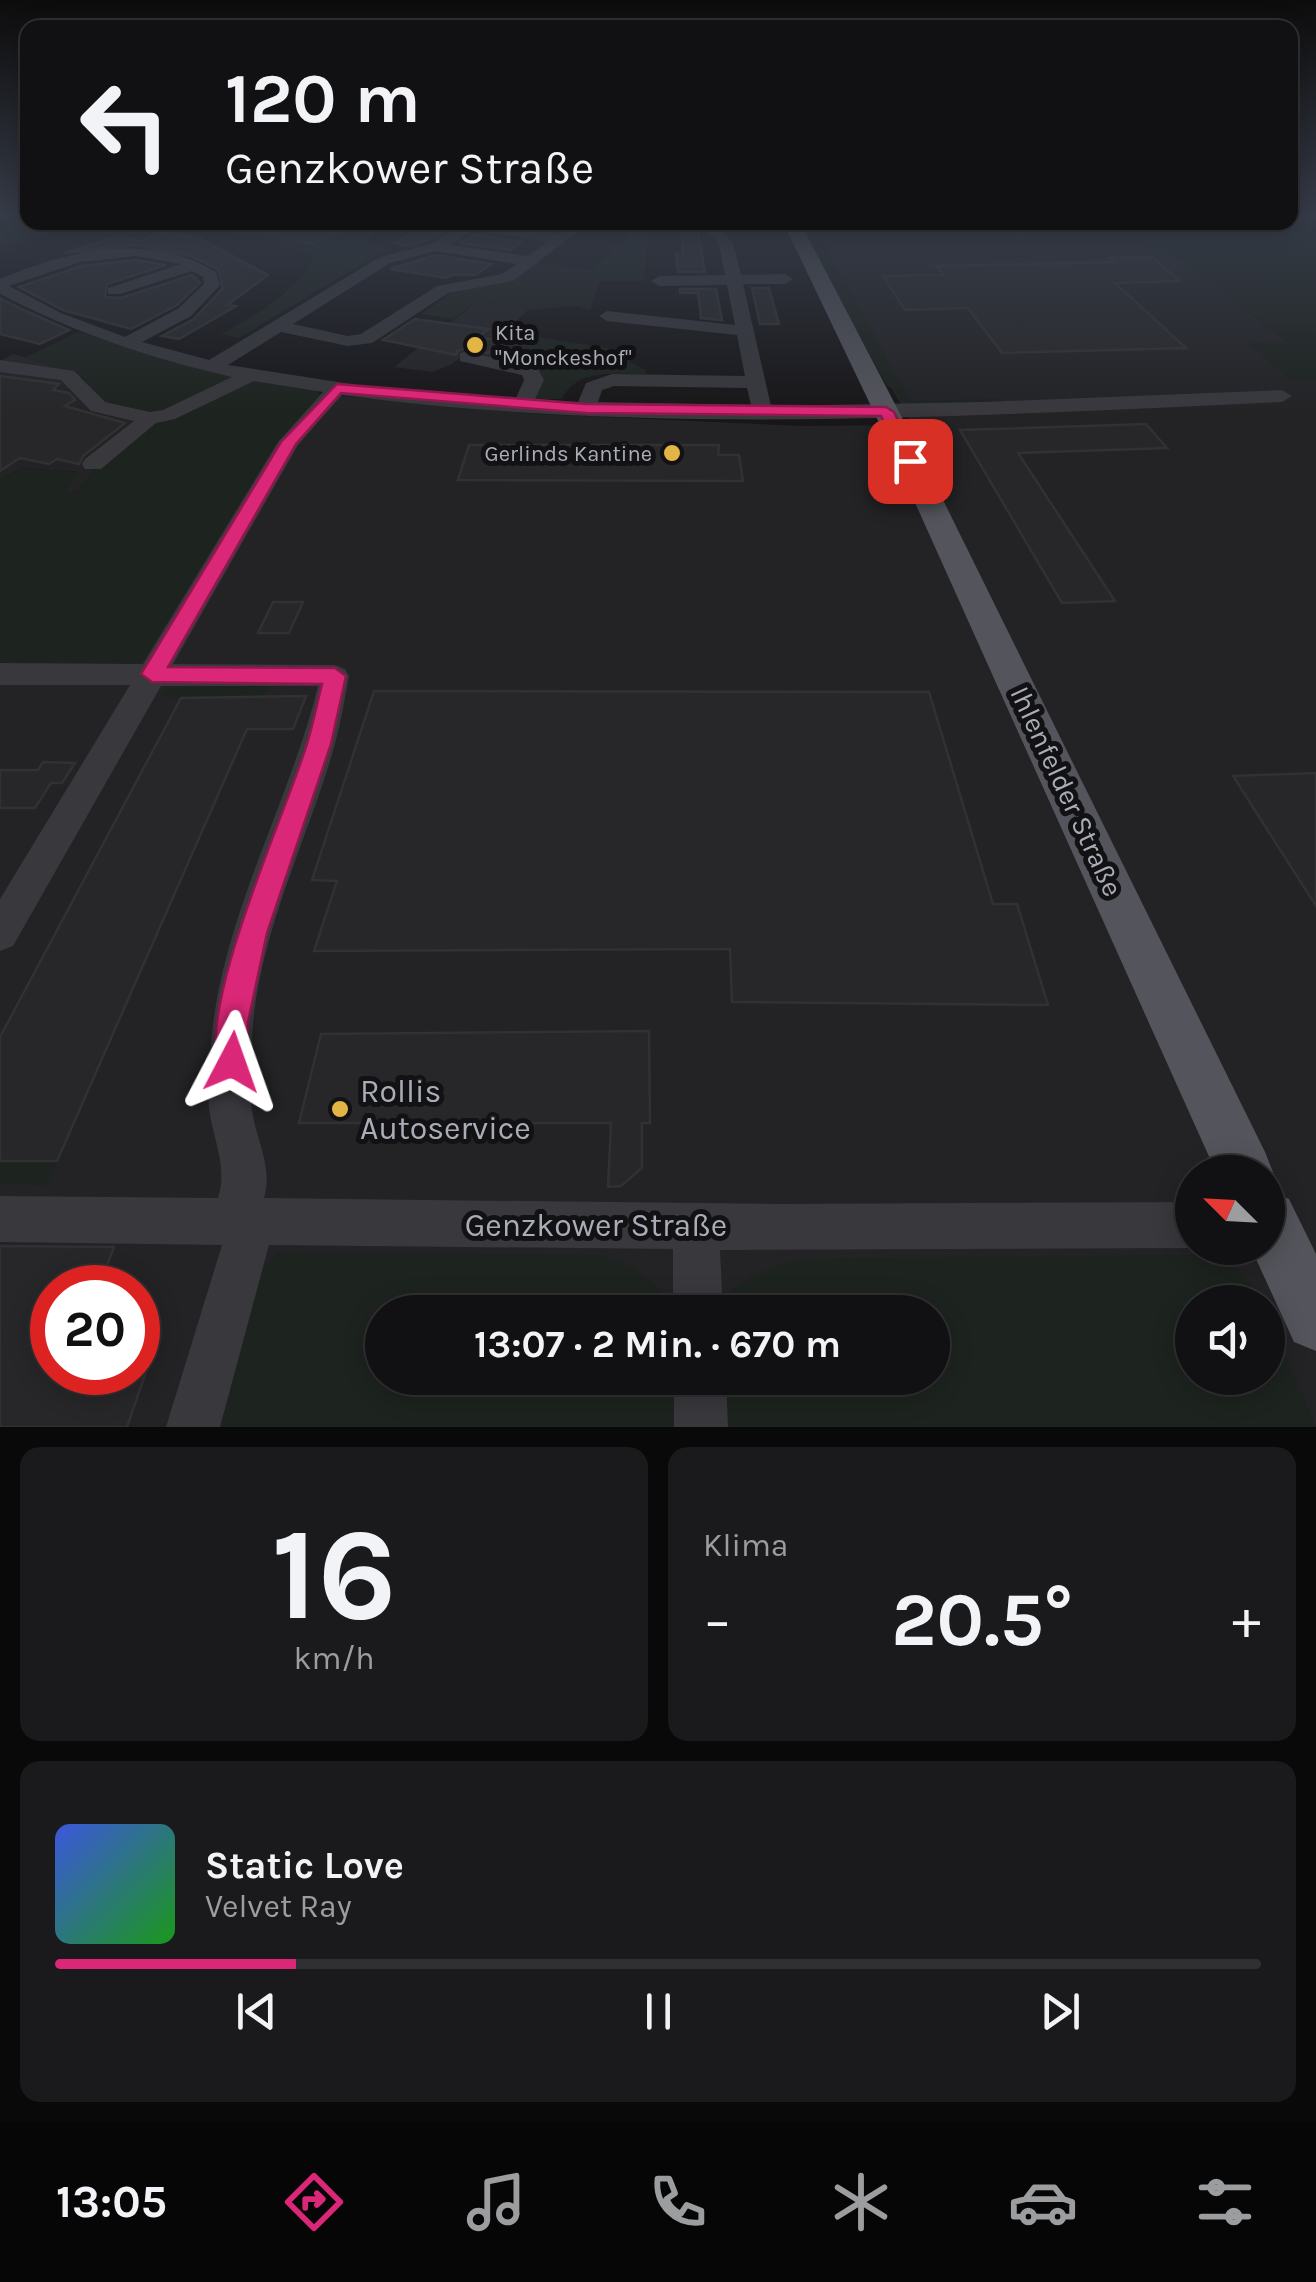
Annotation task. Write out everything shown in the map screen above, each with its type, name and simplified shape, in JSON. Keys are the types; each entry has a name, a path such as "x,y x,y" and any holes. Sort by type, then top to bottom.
{"main road":[{"name":"Ihlenfelder Straße","path":"820,281 1236,1155"},
{"path":"1285,1256 1316,1320"}],"street":[{"path":"114,291 146,281"},
{"path":"128,343 185,312 209,291 212,281"},
{"path":"213,366 352,281"},
{"path":"278,326 348,340 366,339 443,289 501,281"},
{"path":"660,281 665,281"},
{"path":"735,281 762,412"},
{"path":"1,285 75,326 213,366 337,388 523,405 886,412 1282,396"},
{"path":"607,316 746,332"},
{"path":"466,357 530,372 534,380 523,405"},
{"path":"0,366 66,375 98,407 150,418 168,414 253,374"},
{"path":"586,408 593,386 612,380 756,382"},
{"path":"0,932 289,442 337,388"},
{"path":"93,464 150,418"},
{"path":"0,674 335,676 319,744 252,933 236,1008 230,1102 235,1140 245,1163 243,1222 193,1427"},
{"name":"Genzkower Straße","path":"0,1219 1175,1226"},
{"path":"696,1226 698,1295"},
{"path":"701,1395 702,1427"}],"shaded area":[{"path":"297,281 334,281 239,338 221,334 272,303"},
{"path":"504,281 644,281 600,281 590,310 576,306 528,310 478,301 453,319 421,314 455,290"},
{"path":"829,281 1208,281 1289,343 1250,344 1291,380 1316,380 1316,1427 0,1427 0,665 271,452 320,394 539,414 800,426 913,425"},
{"path":"829,281 845,281 911,401 1000,399 1002,403 917,404 900,400 895,390 887,386"},
{"path":"1208,281 1316,281 1316,380 1291,380 1248,344 1288,342"},
{"name":"Kita \"Monckeshof\"","path":"478,301 528,310 511,326 514,332 538,337 508,362 465,354 432,372 394,367"},
{"path":"79,332 243,377 153,415 101,402 79,373 24,358"},
{"path":"538,337 618,350 646,370 646,374 587,377 562,399 532,399 539,381 508,362"},
{"path":"13,354 79,373 89,390 153,415 111,448 78,492 63,494 78,472 22,468 0,480 0,361"},
{"path":"250,380 316,390 320,394 271,452 143,660 119,667 0,665 0,480 22,468 79,472 64,493 78,492 111,448 149,423"},
{"path":"269,686 261,698 163,697 160,693 174,687"},
{"path":"0,1161 57,1161 47,1185 0,1184"},
{"path":"279,1252 603,1255 644,1275 661,1295 365,1295 365,1395 674,1395 674,1427 214,1427 255,1274"},
{"path":"1175,1255 1175,1265 1228,1265 1252,1285 1175,1285 1175,1395 1285,1395 1285,1355 1316,1427 720,1427 719,1395 950,1395 950,1295 728,1295 763,1271 801,1259"}],"building":[{"path":"38,281 118,281 107,284 105,297 121,298 175,281 200,283 177,305 131,329 63,310 19,287"},
{"path":"221,281 260,281 227,305 236,306 179,339 162,336 194,319 223,288"},
{"path":"886,281 1180,281 1115,283 1186,348 1002,353 968,308 905,310"},
{"path":"752,288 769,288 779,324 760,324"},
{"path":"680,289 716,289 722,320 701,318 698,293 680,293"},
{"path":"0,298 69,330 40,344 0,334"},
{"path":"415,319 488,329 478,337 501,341 488,353 465,348 456,355 383,340"},
{"path":"0,376 59,384 53,390 69,393 75,400 65,406 125,423 83,456 79,464 57,459 49,464 20,458 0,471"},
{"path":"1146,424 1167,448 1018,453 1115,601 1062,603 960,430"},
{"path":"469,445 719,445 718,455 739,455 743,481 458,480"},
{"path":"273,602 303,602 289,633 258,633"},
{"path":"374,691 929,692 993,904 1017,904 1048,1005 732,1002 730,949 314,951 337,881 312,880"},
{"path":"306,696 293,729 247,729 57,1161 0,1161 0,1037 181,698"},
{"path":"43,762 75,763 62,783 51,783 35,808 0,808 0,770 38,770"},
{"path":"1316,773 1316,906 1233,776"},
{"path":"649,1031 650,1123 642,1123 642,1168 621,1186 608,1187 611,1123 299,1123 321,1034"},
{"path":"0,1246 114,1247 107,1265 30,1265 30,1395 138,1395 127,1427 0,1427"}],"place":[{"name":"Kita \"Monckeshof\"","path":"475,345"},
{"name":"Gerlinds Kantine","path":"672,453"},
{"name":"Rollis Autoservice","path":"340,1109"}],"route":[{"path":"232,1062 233,1022 252,933 319,744 335,676 152,674 289,442 337,388 586,408 886,412 910,461"}]}
